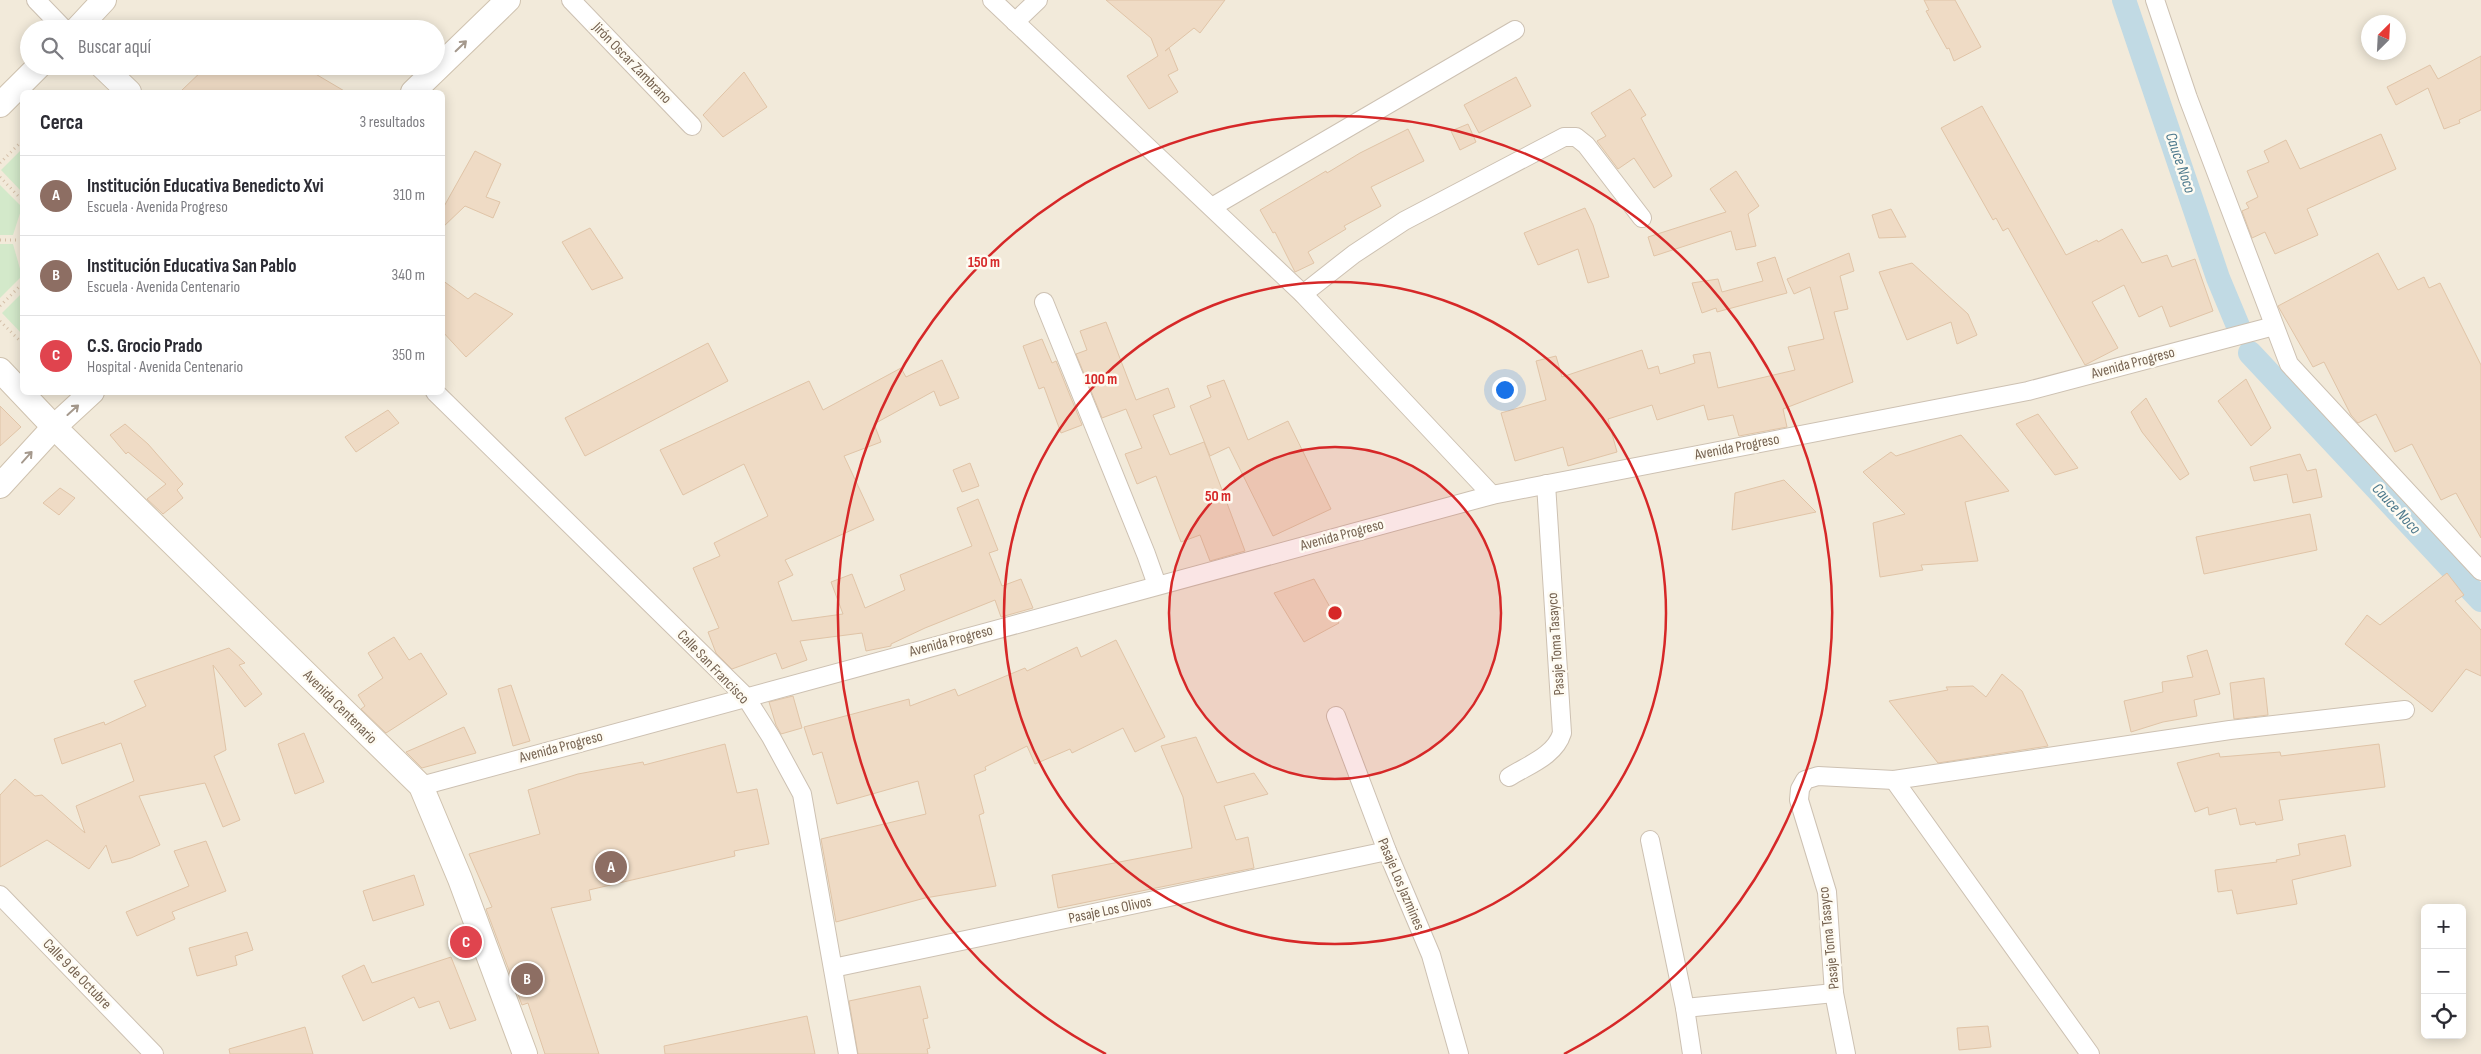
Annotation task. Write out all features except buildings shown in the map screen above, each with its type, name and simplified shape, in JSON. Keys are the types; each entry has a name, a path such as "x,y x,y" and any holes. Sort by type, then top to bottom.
{"main road":[{"path":"85,20 104,0"},
{"path":"445,61 508,0"},
{"path":"0,105 30,75"},
{"path":"111,75 127,90"},
{"path":"415,90 431,75"},
{"name":"Avenida Centenario","path":"0,370 20,391"},
{"name":"Avenida Centenario","path":"24,395 54,427 421,786 460,880 524,1054"},
{"path":"0,486 54,427 89,395"}],"street":[{"path":"36,0 55,20"},
{"name":"Jirón Oscar Zambrano","path":"571,0 692,126"},
{"path":"992,0 1303,294 1492,495"},
{"path":"1015,22 1038,0"},
{"path":"2155,0 2188,98 2289,364 2481,571"},
{"path":"1212,208 1515,30"},
{"path":"1303,294 1354,254 1404,221 1564,136 1576,136 1586,145 1642,218"},
{"path":"1044,302 1157,585"},
{"name":"Avenida Progreso","path":"421,786 745,696 1492,495 2028,391 2274,326"},
{"name":"Calle San Francisco","path":"438,395 745,696 771,736 802,794 848,1054"},
{"name":"Pasaje Toma Tasayco","path":"1509,777 1549,753 1559,744 1562,733 1546,484"},
{"path":"2090,1054 1894,780 2230,730 2405,710"},
{"name":"Pasaje Los Jazmines","path":"1336,716 1387,851 1431,955 1460,1054"},
{"name":"Pasaje Toma Tasayco","path":"1846,1054 1834,993 1827,892 1798,800 1800,789 1805,780 1818,776 1894,780"},
{"path":"1650,840 1685,1008 1692,1054"},
{"name":"Pasaje Los Olivos","path":"833,968 1387,851"},
{"name":"Calle 9 de Octubre","path":"0,895 154,1054"},
{"path":"1685,1008 1834,993"}],"path":[{"path":"0,163 20,143"},
{"path":"0,177 20,198"},
{"path":"0,240 20,240"},
{"path":"0,306 20,286"},
{"path":"0,321 20,341"}],"shaded area":[{"path":"0,0 2481,0 2481,1054 0,1054"}],"green space":[{"path":"20,151 20,190 1,170"},
{"path":"0,185 20,205 20,213 13,235 0,235"},
{"path":"0,244 13,244 20,269 20,278 0,298"},
{"path":"20,295 20,332 2,313"}],"waterway":[{"name":"Cauce Noco","path":"2124,0 2218,278 2238,326"},
{"name":"Cauce Noco","path":"2250,353 2481,600"}],"place":[{"name":"Institución Educativa Benedicto Xvi","path":"611,867"},
{"name":"C.S. Grocio Prado","path":"466,942"},
{"name":"Institución Educativa San Pablo","path":"527,979"}]}
